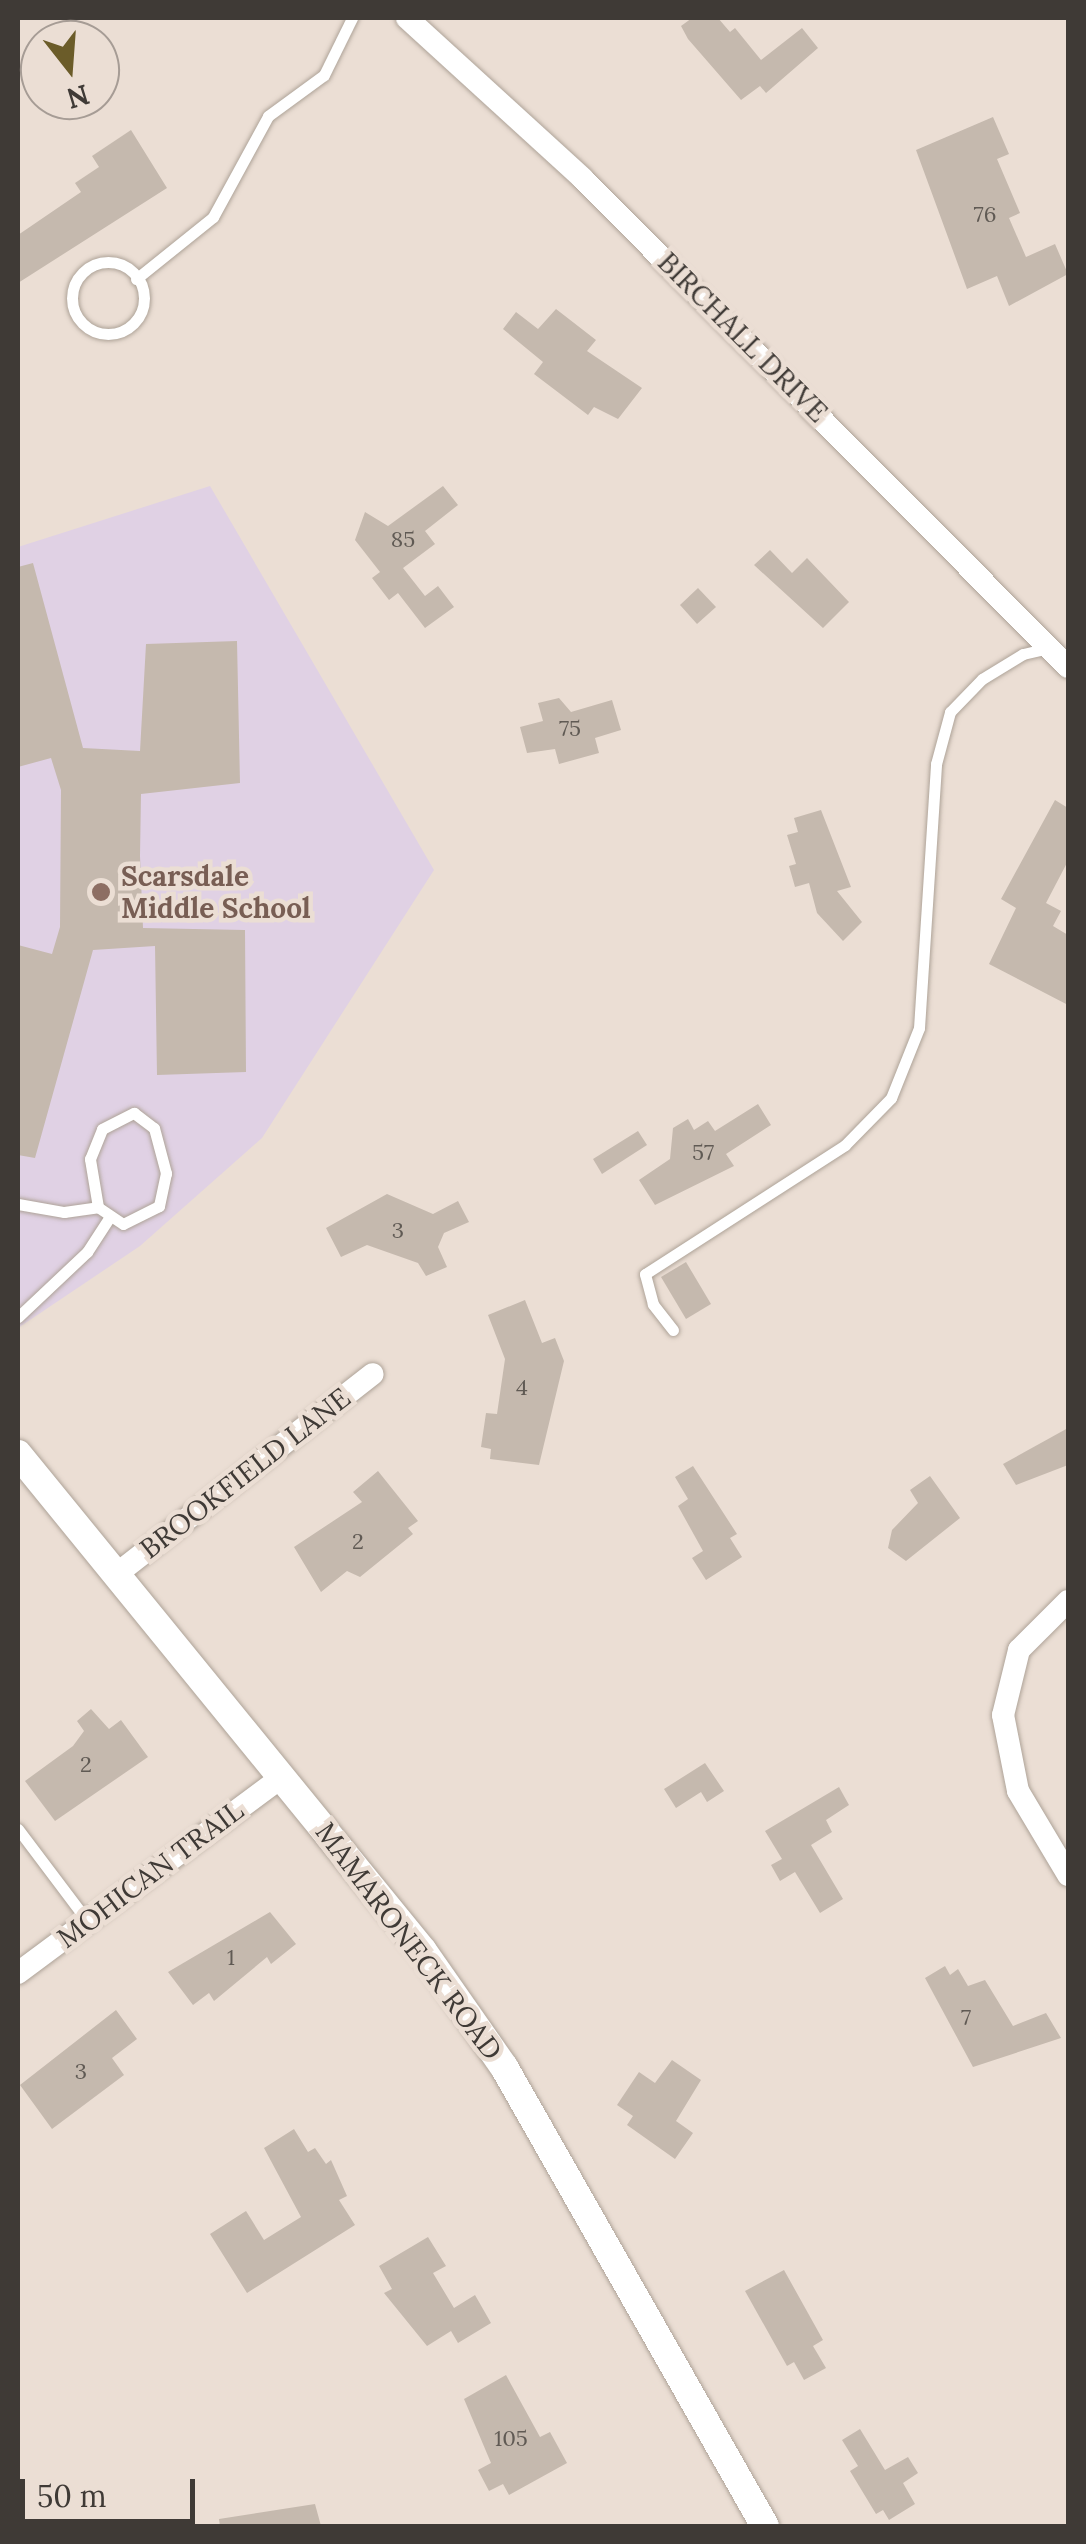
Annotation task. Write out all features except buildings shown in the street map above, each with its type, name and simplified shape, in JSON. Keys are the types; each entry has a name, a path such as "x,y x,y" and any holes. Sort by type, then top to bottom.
{"street":[{"name":"BIRCHALL DRIVE","path":"407,18 582,178 1068,668"},
{"name":"BROOKFIELD LANE","path":"118,1574 373,1374"},
{"name":"MAMARONECK ROAD","path":"18,1454 283,1776 504,2067 764,2526"},
{"path":"1068,1601 1019,1650 1002,1700 1002,1730 1018,1791 1068,1875"},
{"name":"MOHICAN TRAIL","path":"18,1972 283,1776"}],"lane":[{"path":"136,279 213,217 268,116 324,75 352,18"},
{"path":"102,260 126,264 136,279 144,292 139,320 115,335 88,329 71,303 76,277 102,260"},
{"path":"674,1330 653,1304 645,1274 845,1145 891,1098 919,1028 936,764 950,712 982,679 1023,654 1050,648"},
{"path":"118,1116 145,1118 164,1157 160,1206 135,1225 108,1218 98,1207 92,1143 118,1116"},
{"path":"18,1204 64,1212 98,1207"},
{"path":"18,1317 86,1252 108,1218"},
{"path":"18,1829 88,1922"}],"shaded area":[{"name":"Scarsdale Middle School","path":"210,486 434,870 262,1138 140,1246 18,1328 18,547"}],"place":[{"name":"Scarsdale Middle School","path":"101,892"}]}
